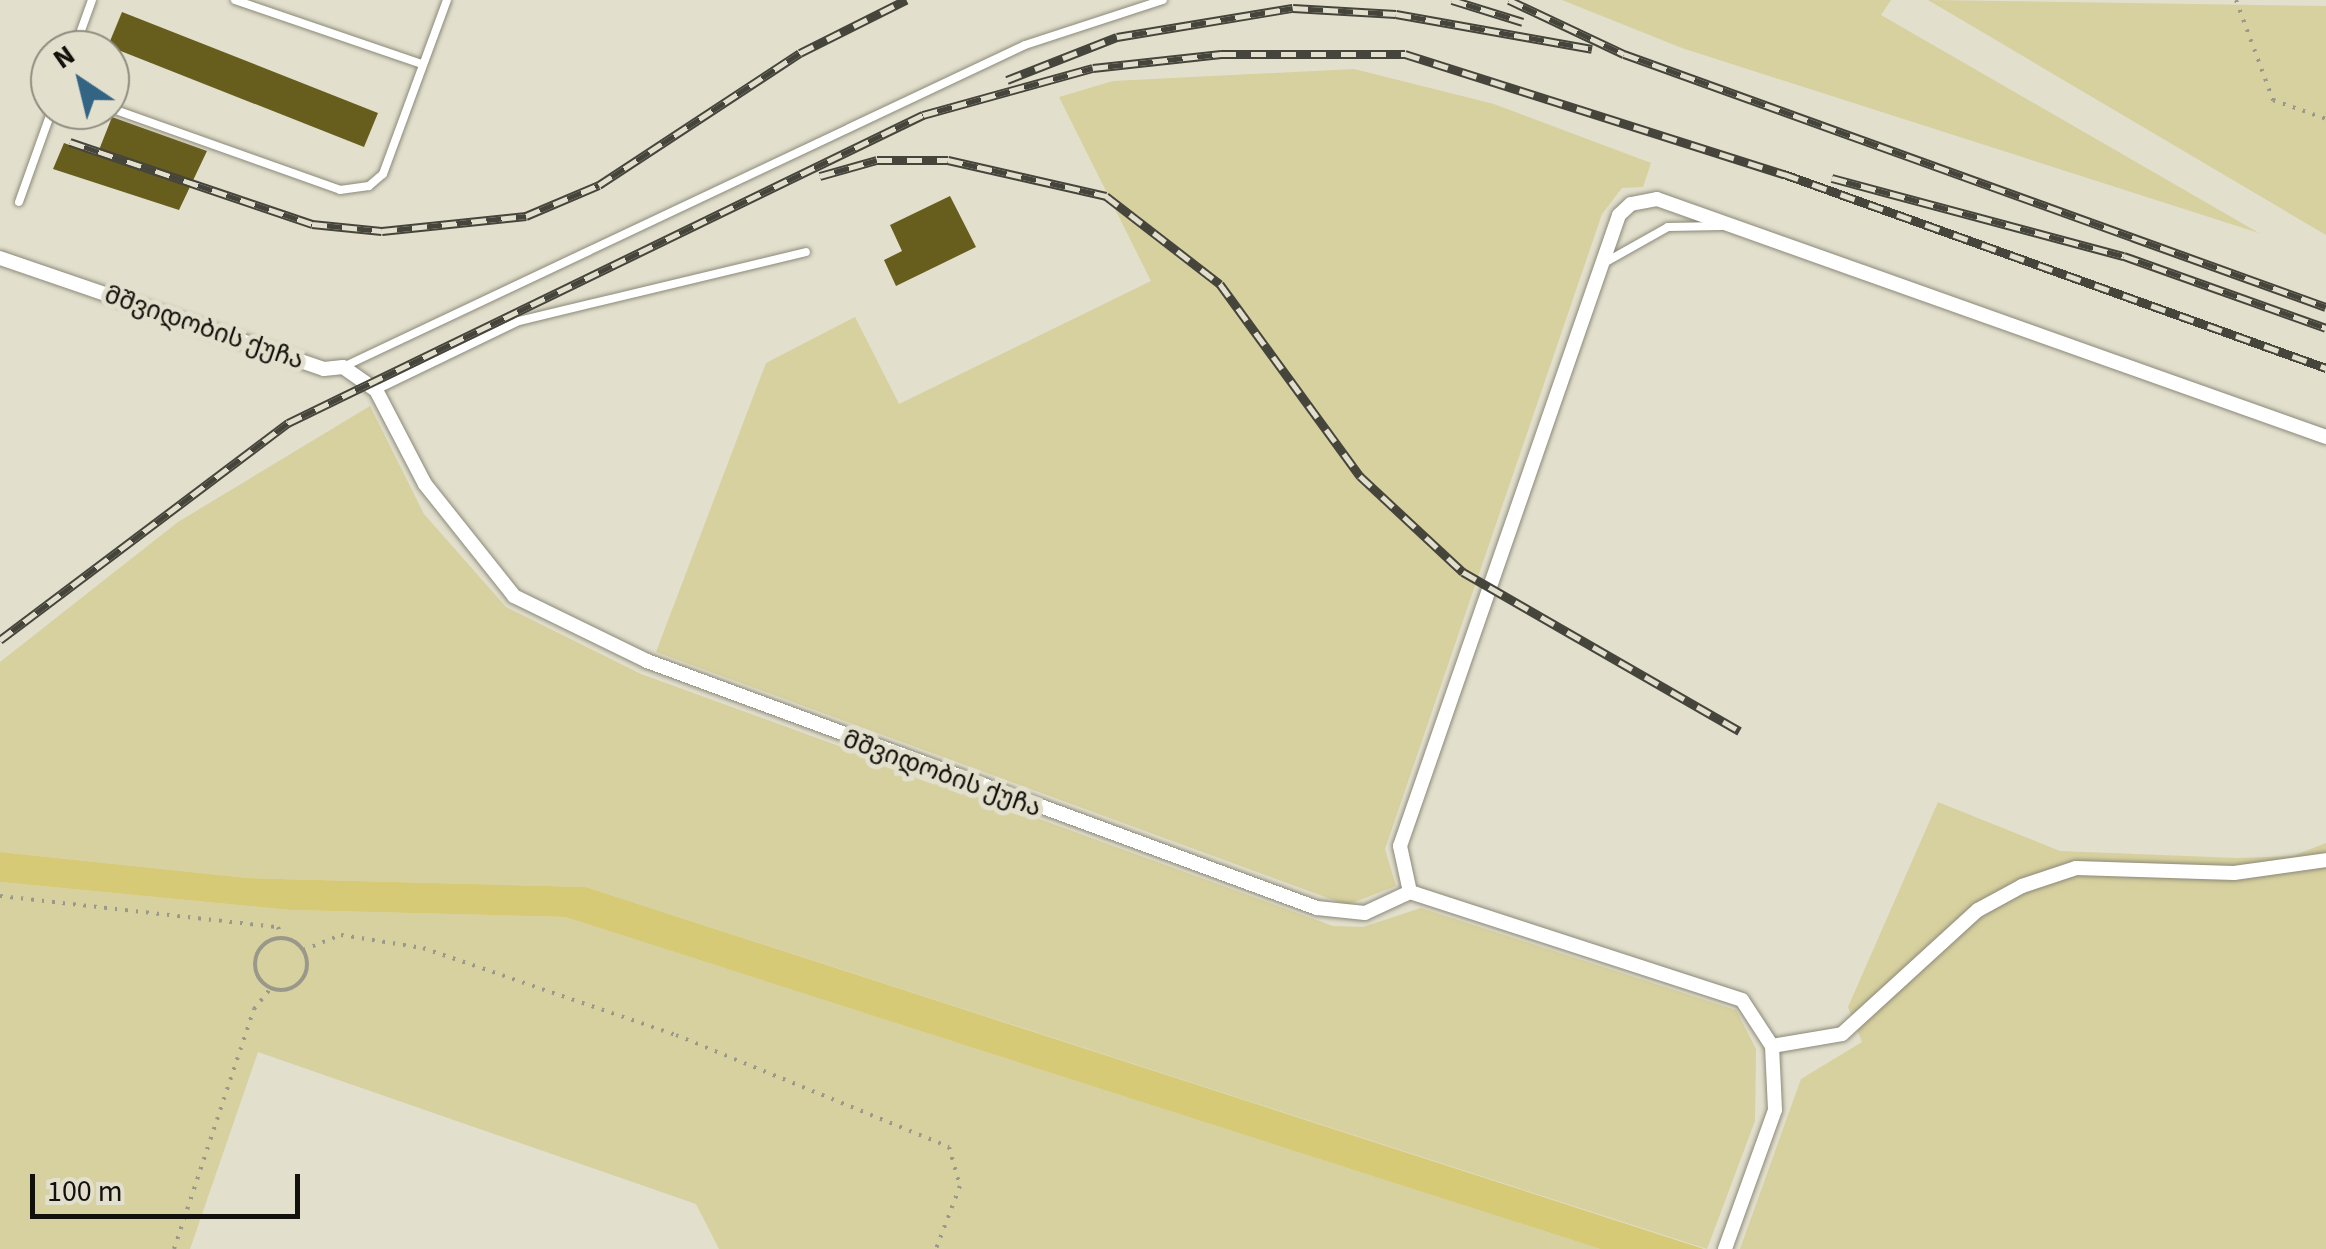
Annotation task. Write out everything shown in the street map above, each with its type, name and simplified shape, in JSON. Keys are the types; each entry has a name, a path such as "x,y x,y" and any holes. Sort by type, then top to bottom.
{"street":[{"path":"1725,1249 1775,1110 1772,1046 1742,1000 1410,892 1400,846 1601,266 1631,204 1657,199 2326,437"},
{"name":"მშვიდობის ქუჩა","path":"5,260 324,370 343,367 376,390 425,484 514,596 646,662 1317,908 1365,914 1410,892"},
{"path":"0,276 5,260"},
{"path":"1772,1046 1842,1034 1978,910 2022,886 2076,868 2234,874 2326,860"}],"lane":[{"path":"81,30 92,0"},
{"path":"235,0 422,64"},
{"path":"130,115 354,188 383,174 447,0"},
{"path":"343,367 1025,45 1163,0"},
{"path":"18,202 45,130"},
{"path":"1601,266 1668,227 1736,228"},
{"path":"376,390 519,321 806,252"}],"path":[{"path":"2236,0 2273,100 2326,119"},
{"path":"0,896 278,927 282,938 303,950"},
{"path":"303,950 341,935 423,948 676,1035 949,1147 960,1186 936,1249"},
{"path":"271,988 256,958 282,938"},
{"path":"174,1249 254,1009 271,988 300,981 303,950"}],"shaded area":[{"path":"1562,0 1891,0 1881,15 2259,233 1682,48"},
{"path":"1928,0 2326,6 2326,235"},
{"path":"1354,69 1494,104 1651,163 1643,187 1622,188 1602,214 1385,849 1396,886 1347,905 656,652 766,363 855,317 899,404 1151,281 1059,97 1113,81"},
{"path":"370,406 424,514 506,607 641,674 1333,926 1363,927 1421,908 1736,1010 1756,1049 1755,1121 1707,1249 586,887 248,878 0,852 0,662 178,522"},
{"path":"1938,802 2060,851 2237,858 2293,856 2326,843 2326,1249 1740,1249 1801,1079 1862,1042 1848,1007"},
{"path":"0,852 248,878 586,887 1704,1249 1600,1249 565,917 290,910 0,882"},
{"path":"0,882 290,910 565,917 1600,1249 719,1249 696,1204 258,1052 190,1249 0,1249"}],"building":[{"path":"122,12 378,113 364,147 130,55 130,30 115,30"},
{"path":"130,123 207,151 179,210 53,169 64,143 97,155 107,130 130,130"},
{"path":"950,196 976,247 896,286 884,260 902,251 890,225"}],"railway":[{"path":"70,142 312,224 382,231 526,216 599,185 800,53 906,0"},
{"path":"1452,0 1523,22"},
{"path":"1509,0 1624,54 2326,307"},
{"path":"1007,80 1117,37 1293,8 1396,14 1592,49"},
{"path":"0,640 288,423 923,115 1093,68 1221,54 1405,54 1784,174 2326,368"},
{"path":"820,176 877,160 948,160 1106,196 1220,284 1360,476 1463,572 1740,731"},
{"path":"1832,178 2124,256 2326,328"}]}
